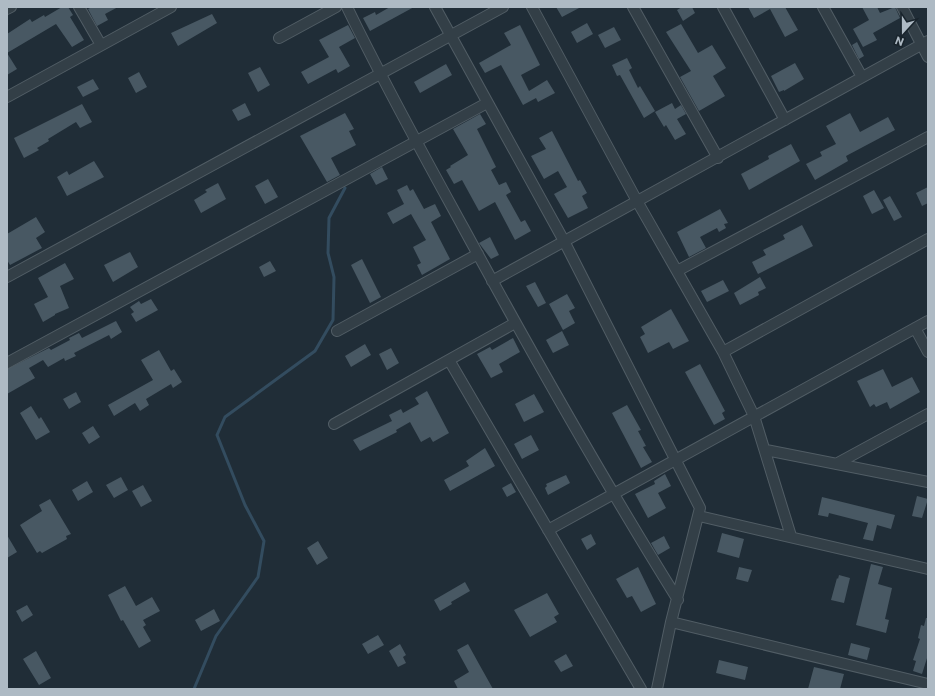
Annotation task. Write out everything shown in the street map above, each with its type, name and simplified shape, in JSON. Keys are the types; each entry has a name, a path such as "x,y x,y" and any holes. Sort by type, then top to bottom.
{"street":[{"path":"7,9 11,7"},
{"path":"79,7 101,45"},
{"path":"7,97 171,7"},
{"path":"279,38 336,7"},
{"path":"347,7 380,75 515,323 612,493 678,600"},
{"path":"435,7 564,241 700,508 678,600 671,622 657,689"},
{"path":"7,277 503,7"},
{"path":"532,7 637,201 723,352 754,416 766,450 791,536"},
{"path":"633,7 718,158"},
{"path":"723,7 785,120"},
{"path":"823,7 862,78"},
{"path":"902,7 925,43 928,57"},
{"path":"492,281 925,43"},
{"path":"7,363 487,103"},
{"path":"677,271 928,137"},
{"path":"723,352 928,239"},
{"path":"337,331 478,254"},
{"path":"548,530 612,493 928,321"},
{"path":"334,424 515,323"},
{"path":"915,328 928,352"},
{"path":"449,360 641,689"},
{"path":"836,464 928,414"},
{"path":"766,450 928,482"},
{"path":"699,516 791,536 928,569"},
{"path":"671,622 928,684"}],"building":[{"path":"62,7 68,7 73,15 70,17 84,40 72,47 56,24 7,53 7,34 30,19 32,22 44,15 45,17"},
{"path":"92,7 118,7 105,14 108,20 97,26 88,9"},
{"path":"390,7 414,7 370,31 363,18 375,12 376,15"},
{"path":"556,7 581,7 562,17"},
{"path":"682,7 692,7 695,13 683,21 677,10"},
{"path":"748,7 785,7 798,30 785,37 770,9 754,18"},
{"path":"862,7 877,7 880,13 895,7 900,18 873,33 877,40 863,47 853,29 869,20"},
{"path":"212,14 217,23 178,46 171,33"},
{"path":"587,23 593,34 577,43 571,32"},
{"path":"681,24 698,53 712,45 726,68 713,76 725,96 699,111 680,77 691,71 666,32"},
{"path":"348,25 355,38 339,47 350,66 338,73 336,69 308,84 301,72 329,57 319,40"},
{"path":"520,25 540,65 521,75 529,91 547,80 555,93 538,102 536,98 523,105 501,65 485,73 479,63 511,45 504,33"},
{"path":"614,27 621,40 605,48 598,35"},
{"path":"857,42 864,56 859,59 852,45"},
{"path":"7,53 17,69 7,75"},
{"path":"627,58 632,68 629,70 638,88 640,86 655,111 644,118 620,75 617,76 612,65"},
{"path":"795,63 804,79 784,91 779,92 771,76"},
{"path":"446,64 452,75 420,93 414,82"},
{"path":"260,67 270,85 258,92 248,73"},
{"path":"139,72 147,87 136,93 128,78"},
{"path":"93,79 99,89 83,97 77,87"},
{"path":"245,103 251,115 238,121 232,110"},
{"path":"672,103 675,109 681,105 686,114 677,119 686,134 675,140 666,125 664,127 655,112"},
{"path":"82,104 92,122 80,128 76,122 48,139 49,141 37,148 39,150 24,158 14,138"},
{"path":"345,113 354,129 349,131 356,145 331,158 340,175 327,182 300,136"},
{"path":"850,113 860,132 888,117 895,130 846,156 848,161 815,180 806,164 822,156 820,152 836,144 826,126"},
{"path":"480,114 486,124 477,129 496,167 491,170 499,185 506,182 511,192 506,195 521,222 525,220 531,231 515,240 495,202 479,211 462,180 454,184 446,170 468,155 453,129"},
{"path":"552,131 578,181 580,180 587,193 582,196 588,208 568,218 554,194 567,187 558,171 544,179 531,156 546,149 539,138"},
{"path":"791,144 800,161 749,190 741,174 769,159 768,156"},
{"path":"94,161 104,177 67,196 57,177 67,171 69,175"},
{"path":"382,167 388,179 376,185 370,174"},
{"path":"268,179 278,197 265,204 255,186"},
{"path":"218,183 226,199 201,213 194,200 207,192 205,190"},
{"path":"407,185 410,191 413,189 424,209 435,204 441,216 431,222 450,259 422,275 417,265 421,263 413,247 426,240 411,214 393,224 387,213 404,204 397,190"},
{"path":"928,187 928,203 922,206 916,193"},
{"path":"874,190 884,208 872,214 863,196"},
{"path":"890,196 902,217 894,221 883,200"},
{"path":"720,209 728,223 724,224 726,228 719,232 717,228 700,237 706,248 689,257 677,232"},
{"path":"36,217 45,232 36,238 42,248 10,265 7,260 7,234"},
{"path":"802,225 813,246 758,274 752,262 766,255 763,250 785,239 783,235"},
{"path":"490,237 499,255 491,259 479,243"},
{"path":"130,252 138,267 113,282 104,265"},
{"path":"362,259 381,297 370,303 351,265"},
{"path":"270,261 276,271 264,277 259,267"},
{"path":"65,263 74,279 60,286 69,308 55,314 43,322 34,304 48,297 38,278"},
{"path":"760,277 766,288 758,292 759,295 740,305 734,293"},
{"path":"723,280 729,291 707,302 701,291"},
{"path":"535,282 546,303 538,307 526,286"},
{"path":"567,294 575,308 569,311 575,323 563,330 549,304"},
{"path":"151,299 158,310 136,322 131,314 134,312 130,307 139,301 141,304"},
{"path":"671,309 689,341 673,349 669,342 648,353 640,337 645,334 641,327"},
{"path":"116,321 122,332 111,339 109,335 74,353 76,356 65,361 64,358 48,367 43,360 29,368 35,378 7,394 7,369 49,348 51,350 70,340 69,338 79,333 82,338"},
{"path":"562,331 569,345 553,353 546,340"},
{"path":"513,338 520,352 499,364 503,372 491,378 477,354 490,347 492,350"},
{"path":"365,344 371,355 351,367 345,356"},
{"path":"391,348 399,363 387,370 379,354"},
{"path":"159,350 171,371 174,369 182,382 173,388 171,384 146,399 149,405 140,411 135,403 114,416 108,405 153,380 141,360"},
{"path":"700,364 725,411 722,413 725,419 714,425 685,372"},
{"path":"883,369 892,387 912,377 920,392 890,409 887,402 876,407 874,404 870,407 857,381"},
{"path":"427,391 449,433 433,442 430,437 421,442 410,422 396,430 397,432 360,451 353,440 392,421 389,415 401,409 403,413 419,404 415,398"},
{"path":"76,392 81,402 69,409 63,399"},
{"path":"534,394 544,412 524,422 515,404"},
{"path":"627,405 641,430 638,431 646,446 643,447 652,462 641,468 612,413"},
{"path":"31,406 39,419 41,417 50,432 36,440 20,413"},
{"path":"93,426 100,437 89,444 82,433"},
{"path":"531,435 539,450 522,459 514,444"},
{"path":"485,448 495,466 450,491 444,480 469,466 466,461"},
{"path":"665,474 671,486 658,493 666,508 648,518 635,494 655,484 654,481"},
{"path":"566,475 570,483 548,495 545,488 547,486 546,484"},
{"path":"121,477 128,490 114,498 106,485"},
{"path":"87,481 93,492 78,501 72,490"},
{"path":"511,483 516,492 507,497 502,488"},
{"path":"143,485 152,501 141,507 132,491"},
{"path":"917,496 928,499 922,518 912,516"},
{"path":"822,497 895,515 891,529 877,525 873,541 863,539 868,523 829,513 828,517 818,515"},
{"path":"50,499 71,534 66,536 67,539 42,553 40,551 37,553 20,525 42,511 39,505"},
{"path":"722,533 744,539 739,558 717,552"},
{"path":"591,534 596,544 587,550 581,539"},
{"path":"7,535 17,552 7,558"},
{"path":"664,536 670,548 658,555 651,543"},
{"path":"318,541 328,558 317,565 307,548"},
{"path":"871,564 883,567 878,584 892,588 885,619 889,620 886,633 856,625"},
{"path":"638,567 656,604 641,612 632,596 627,598 616,579"},
{"path":"739,567 752,570 748,582 736,579"},
{"path":"839,575 850,578 844,603 831,600"},
{"path":"465,582 470,591 451,602 452,604 440,611 434,600"},
{"path":"125,586 136,606 152,597 160,611 143,620 146,625 143,627 151,641 139,648 123,620 121,621 108,595"},
{"path":"547,593 559,614 554,617 557,622 530,637 514,610"},
{"path":"27,605 33,615 22,622 16,611"},
{"path":"214,609 220,621 201,631 195,620"},
{"path":"926,618 928,618 928,655 922,674 913,671 916,661 913,660 920,639 918,638 921,625 924,626"},
{"path":"378,635 384,645 368,654 362,644"},
{"path":"851,643 870,648 867,660 848,655"},
{"path":"400,644 406,655 403,657 406,663 398,667 389,651"},
{"path":"468,644 493,689 458,689 454,681 469,672 457,650"},
{"path":"36,651 51,678 39,685 23,659"},
{"path":"566,654 573,666 561,672 554,661"},
{"path":"719,660 748,667 745,680 716,673"},
{"path":"814,667 844,674 840,689 808,689"}],"waterway":[{"path":"194,689 216,636 258,577 264,541 245,505 217,435 225,417 315,351 333,320 334,277 328,253 329,218 345,188"}]}
